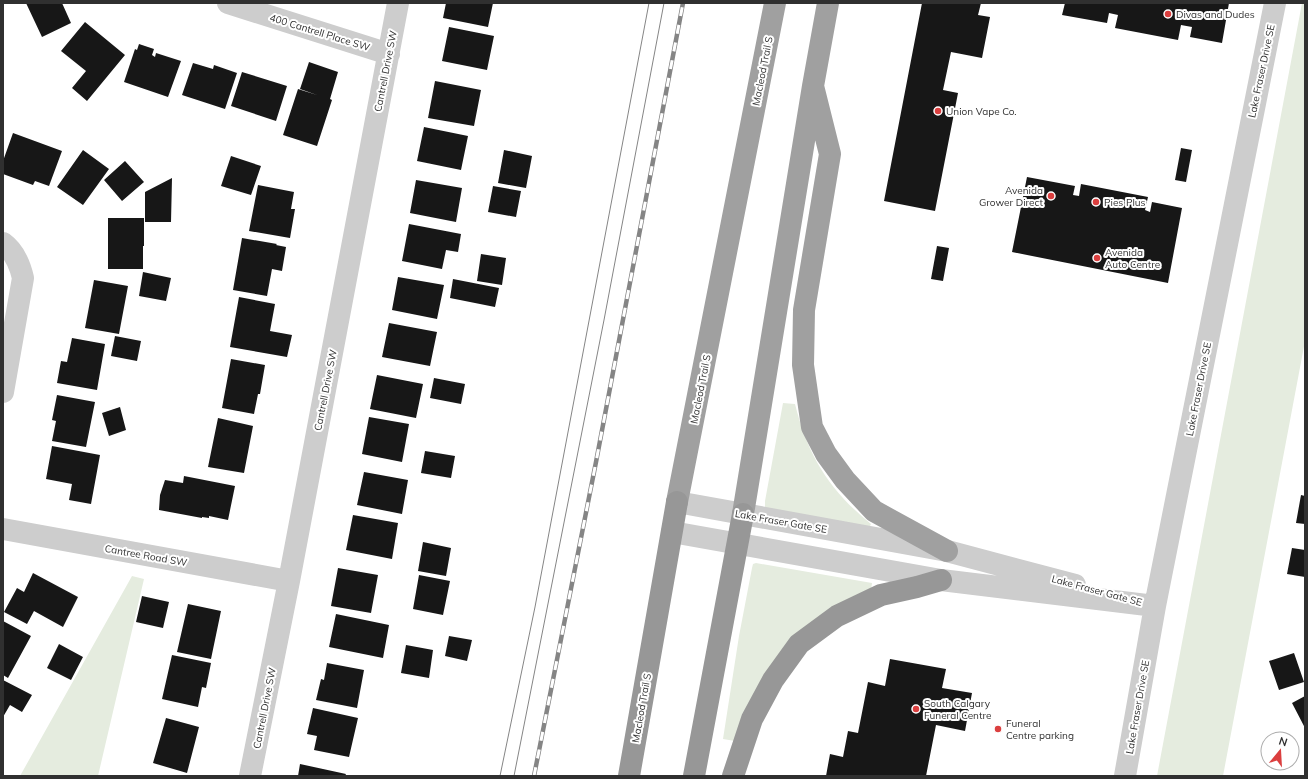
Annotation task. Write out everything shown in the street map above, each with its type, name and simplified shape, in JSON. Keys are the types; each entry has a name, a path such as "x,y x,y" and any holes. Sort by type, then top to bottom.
{"highway":[{"name":"Macleod Trail S","path":"629,776 672,532 775,3"},
{"path":"694,776 738,543 828,3"},
{"path":"813,86 830,154 804,310 803,365 812,427 829,459 845,480 874,511 947,551"},
{"path":"733,776 752,719 773,680 799,644 837,616 881,595 942,580"}],"street":[{"name":"400 Cantrell Place SW","path":"228,3 388,54"},
{"name":"Cantrell Drive SW","path":"250,776 289,581 398,3"},
{"name":"Lake Fraser Drive SE","path":"1124,776 1155,606 1274,3"},
{"path":"3,243 16,258 23,278 3,392"},
{"name":"Lake Fraser Gate SE","path":"678,502 947,551 1155,606"},
{"name":"Cantree Road SW","path":"3,529 289,581"},
{"name":"Lake Fraser Gate SE","path":"672,532 942,580 1155,606"}],"shaded area":[{"path":"1302,3 1305,3 1305,341 1223,776 1157,776"},
{"path":"783,403 795,404 806,440 822,471 843,498 871,524 868,530 767,510 765,507 765,501"},
{"path":"756,563 872,583 871,590 831,609 735,741 723,739 739,636 752,568 753,564"},
{"path":"132,576 144,579 98,776 20,776"}],"building":[{"path":"26,3 62,3 71,23 42,37"},
{"path":"446,3 493,3 488,27 443,18"},
{"path":"922,3 981,3 978,15 990,17 982,58 951,52 943,90 958,93 935,211 884,201"},
{"path":"1065,3 1229,3 1222,43 1190,37 1192,27 1181,25 1178,40 1115,28 1118,15 1109,13 1107,23 1062,15"},
{"path":"85,22 125,55 87,101 72,88 86,71 61,51"},
{"path":"449,27 494,36 487,70 442,61"},
{"path":"139,44 154,49 152,55 155,57 156,53 181,61 168,97 124,82 135,49 137,50"},
{"path":"309,62 338,72 330,99 332,100 317,146 283,135 298,89 317,95 300,89"},
{"path":"193,63 213,69 214,65 237,73 225,109 182,95"},
{"path":"242,72 287,86 276,121 231,106"},
{"path":"435,81 481,90 474,126 428,118"},
{"path":"424,127 468,136 461,170 417,161"},
{"path":"13,133 62,151 49,186 35,181 33,185 3,174 3,161"},
{"path":"1181,148 1192,150 1186,182 1175,180"},
{"path":"83,150 109,169 83,205 57,187"},
{"path":"504,150 532,156 526,188 498,183"},
{"path":"231,156 261,166 251,195 221,186"},
{"path":"125,161 144,182 122,201 104,180"},
{"path":"1027,177 1075,186 1073,195 1079,196 1081,184 1148,197 1145,210 1150,212 1152,202 1182,208 1168,283 1012,252"},
{"path":"172,178 171,222 145,222 145,192"},
{"path":"416,180 462,188 456,222 410,213"},
{"path":"258,185 294,192 291,209 295,209 290,238 249,231"},
{"path":"493,186 521,191 516,217 488,212"},
{"path":"108,218 144,218 143,269 108,269"},
{"path":"409,224 461,234 458,252 446,250 442,269 402,261"},
{"path":"242,238 286,247 282,271 272,269 267,296 233,290"},
{"path":"937,246 949,248 943,281 931,279"},
{"path":"481,254 506,258 502,285 477,281"},
{"path":"143,272 171,278 166,301 139,296"},
{"path":"398,277 444,285 437,319 392,310"},
{"path":"453,279 499,288 495,307 450,298"},
{"path":"94,280 128,286 119,334 85,328"},
{"path":"239,297 275,304 270,331 292,335 287,357 230,347"},
{"path":"389,323 437,332 430,366 382,357"},
{"path":"115,336 141,341 137,361 111,356"},
{"path":"72,338 105,344 97,390 57,383 61,361 67,362"},
{"path":"231,359 265,365 260,394 258,394 254,414 222,408"},
{"path":"377,375 423,384 416,418 370,409"},
{"path":"434,378 465,384 461,404 430,398"},
{"path":"57,395 95,402 86,447 52,441 56,421 52,420"},
{"path":"120,407 126,430 109,436 102,413"},
{"path":"369,417 409,424 402,462 362,454"},
{"path":"218,418 253,426 244,473 208,467"},
{"path":"52,446 100,455 91,504 69,500 72,484 46,479"},
{"path":"425,451 455,456 451,478 421,473"},
{"path":"364,472 408,480 402,514 357,505"},
{"path":"184,476 235,486 228,520 209,516 209,518 202,518 159,510 160,495 165,480 183,483"},
{"path":"1301,495 1305,496 1305,524 1296,523"},
{"path":"353,515 398,523 392,559 346,550"},
{"path":"423,542 451,548 446,576 418,571"},
{"path":"1292,548 1305,550 1305,577 1287,574"},
{"path":"338,568 378,575 371,613 331,606"},
{"path":"33,573 78,597 63,627 34,611 27,624 4,612 17,588 24,592"},
{"path":"419,575 450,581 443,615 413,609"},
{"path":"142,596 169,602 163,628 136,622"},
{"path":"188,604 221,611 211,659 177,652"},
{"path":"336,614 389,625 383,658 329,647"},
{"path":"3,621 31,636 8,678 3,675"},
{"path":"449,636 472,640 467,661 445,656"},
{"path":"59,644 83,657 71,680 47,668"},
{"path":"406,645 433,650 429,678 401,673"},
{"path":"1294,653 1304,682 1279,690 1269,661"},
{"path":"172,655 211,663 206,688 202,687 198,707 162,699"},
{"name":"South Calgary Funeral Centre","path":"890,659 946,669 942,688 972,693 965,731 936,725 926,776 826,776 830,754 843,757 848,731 858,733 868,682 885,686"},
{"path":"327,663 364,670 357,708 316,700 321,679 324,680"},
{"path":"3,680 32,695 22,712 10,705 3,717"},
{"path":"1305,696 1305,728 1292,703"},
{"path":"313,708 358,718 349,757 314,750 317,736 307,734"},
{"path":"166,718 199,727 187,773 153,763"},
{"path":"300,764 346,774 345,776 298,776"}],"tram line":[{"path":"500,776 535,607 649,3"},
{"path":"514,776 604,320 664,3"}],"railway":[{"path":"534,776 596,462 683,3"}],"place":[{"name":"Divas and Dudes","path":"1168,14"},
{"name":"Union Vape Co.","path":"938,111"},
{"name":"Avenida Grower Direct","path":"1051,196"},
{"name":"Pies Plus","path":"1096,202"},
{"name":"Avenida Auto Centre","path":"1097,258"},
{"name":"South Calgary Funeral Centre","path":"916,709"},
{"name":"Funeral Centre parking","path":"998,729"}]}
